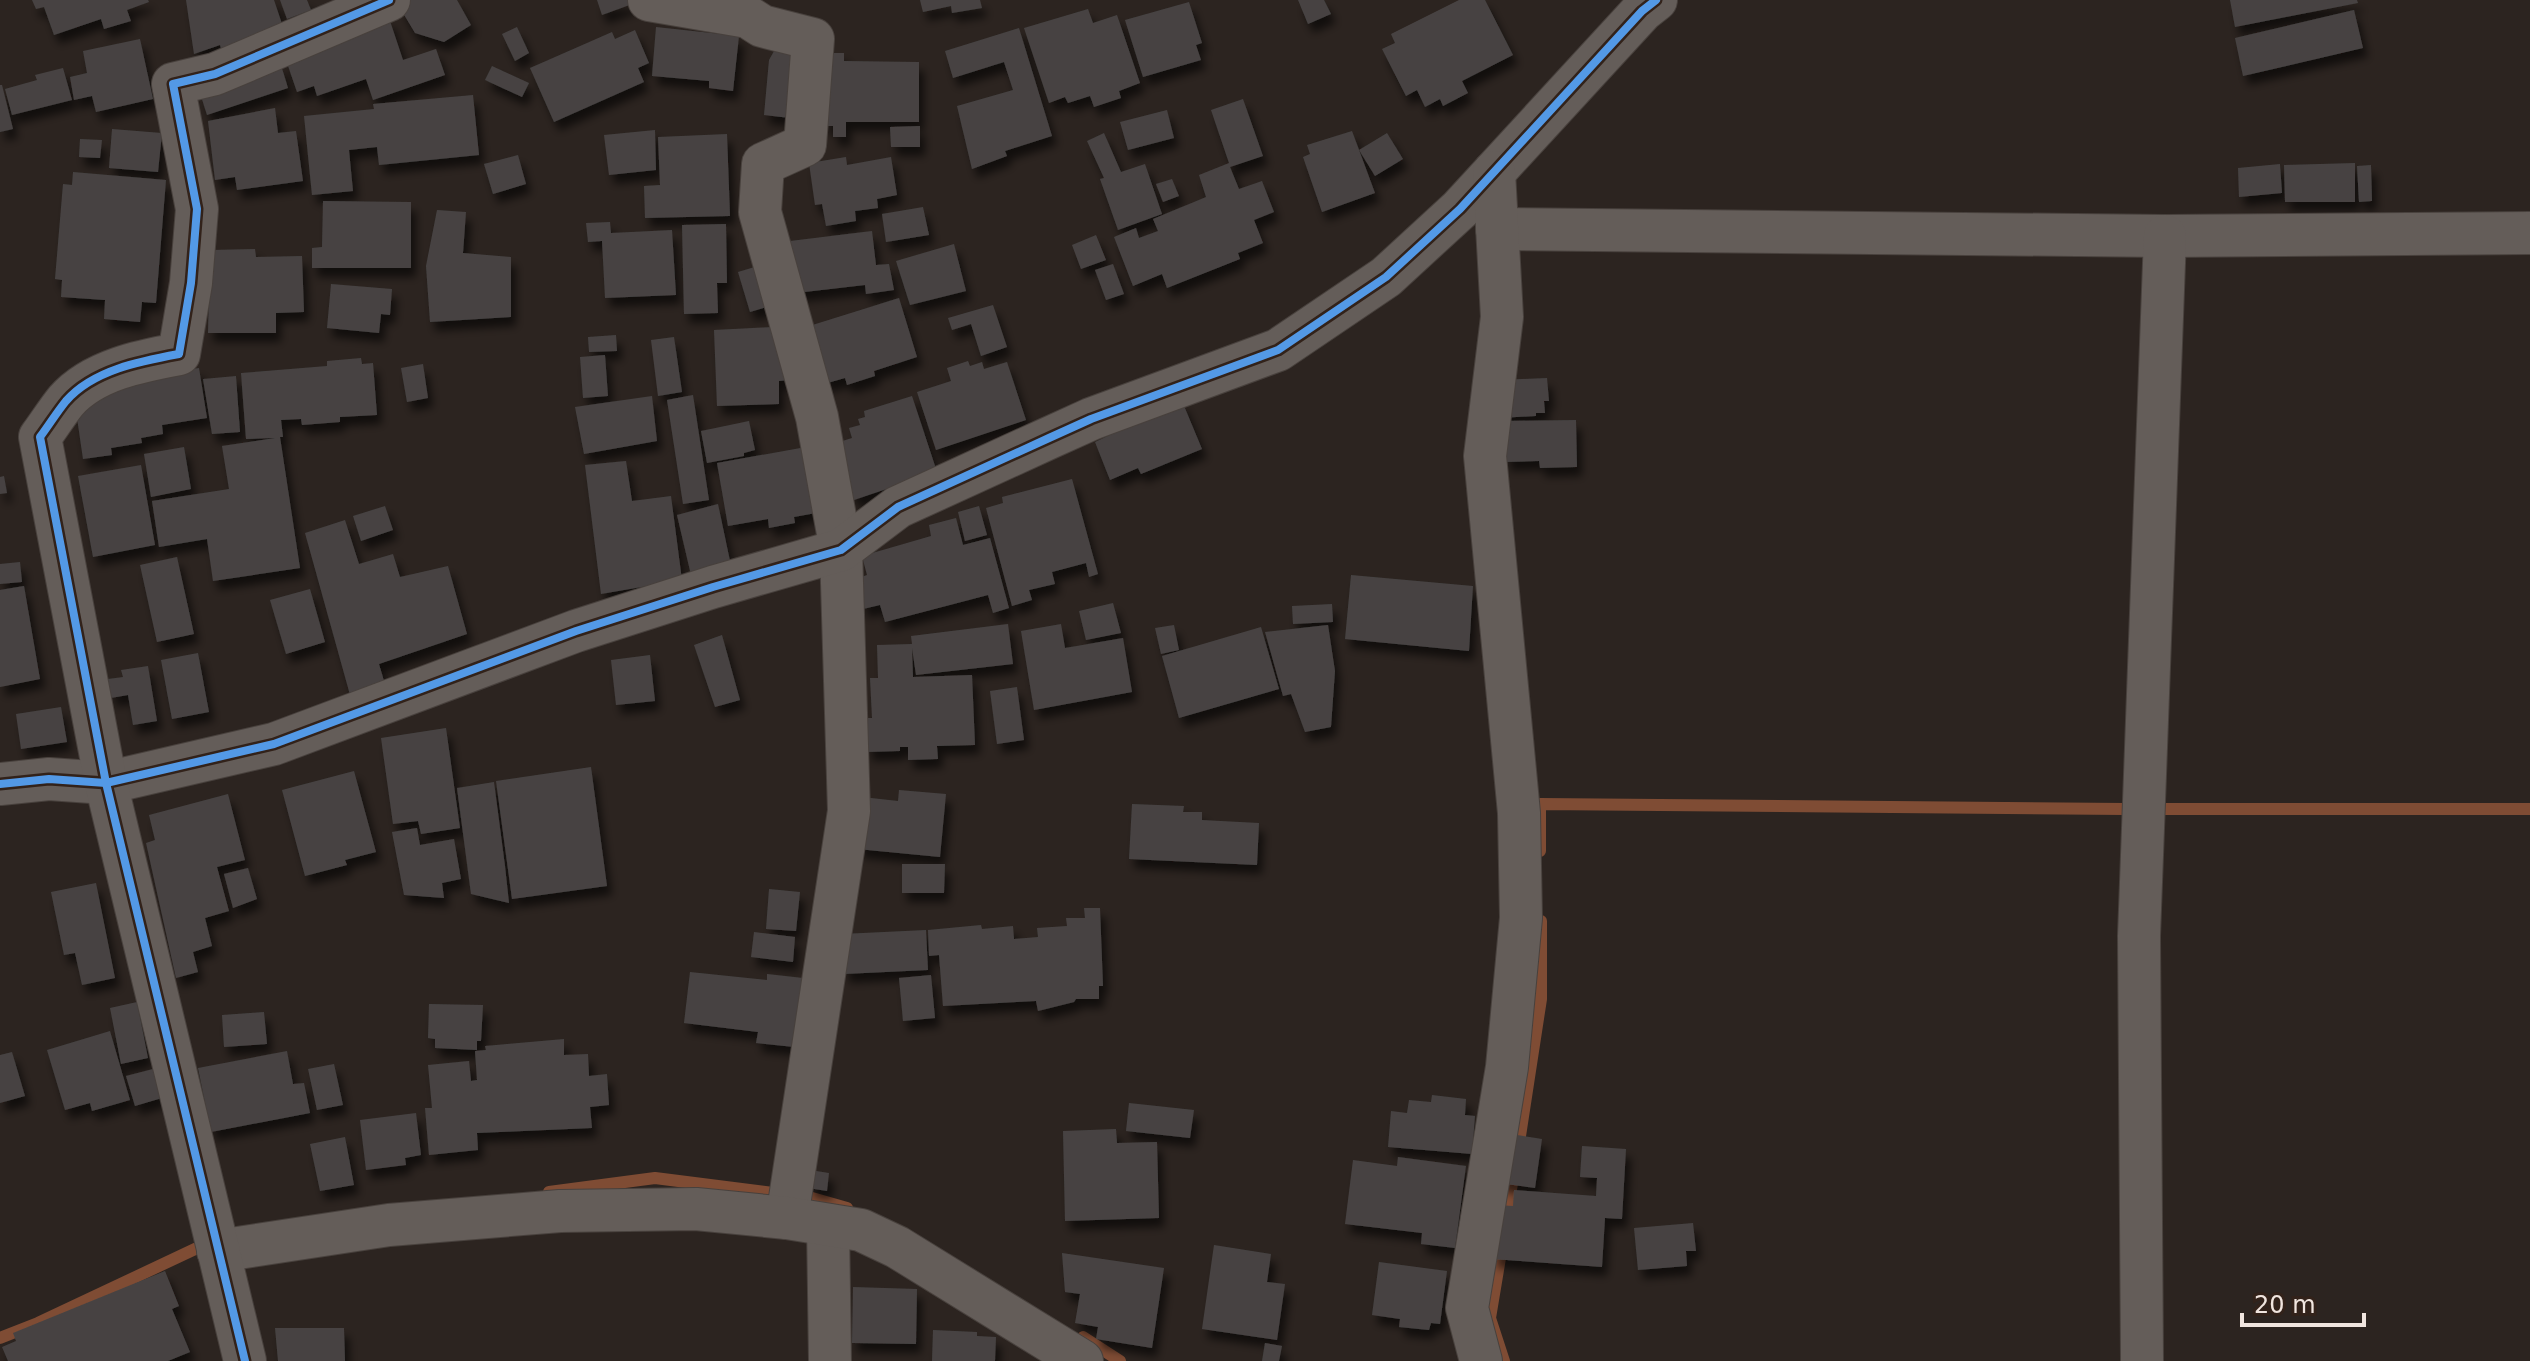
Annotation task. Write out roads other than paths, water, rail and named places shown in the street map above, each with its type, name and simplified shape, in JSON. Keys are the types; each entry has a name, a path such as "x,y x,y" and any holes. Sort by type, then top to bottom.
{"street":[{"path":"245,1361 106,783 40,437 68,399 94,379 179,354 191,283 197,209 173,84 215,74 389,0"},
{"path":"649,0 748,17 762,26 813,39 805,145 763,164 760,212 817,417 841,550 849,811 787,1218"},
{"path":"0,784 49,779 106,783 274,744 576,631 841,550 898,507 1091,419 1278,350 1386,277 1460,209 1642,11 1656,0"},
{"path":"1481,1361 1467,1308 1507,1067 1521,918 1519,813 1485,456 1502,317 1494,172"},
{"path":"1497,229 2165,236 2530,233"},
{"path":"2142,1361 2139,936 2165,236"},
{"path":"218,1251 389,1225 560,1211 696,1209 787,1218 861,1230 897,1247 1082,1361"},
{"path":"828,1225 830,1361"}],"waterway":[{"path":"1540,851 1540,804 2530,809"},
{"path":"1518,1149 1541,999 1541,921"},
{"path":"1506,1220 1514,1171"},
{"path":"549,1192 655,1178 812,1198 847,1208"},
{"path":"0,1338 212,1241"},
{"path":"1502,1246 1490,1318 1504,1361"},
{"path":"1083,1337 1120,1361"}]}
